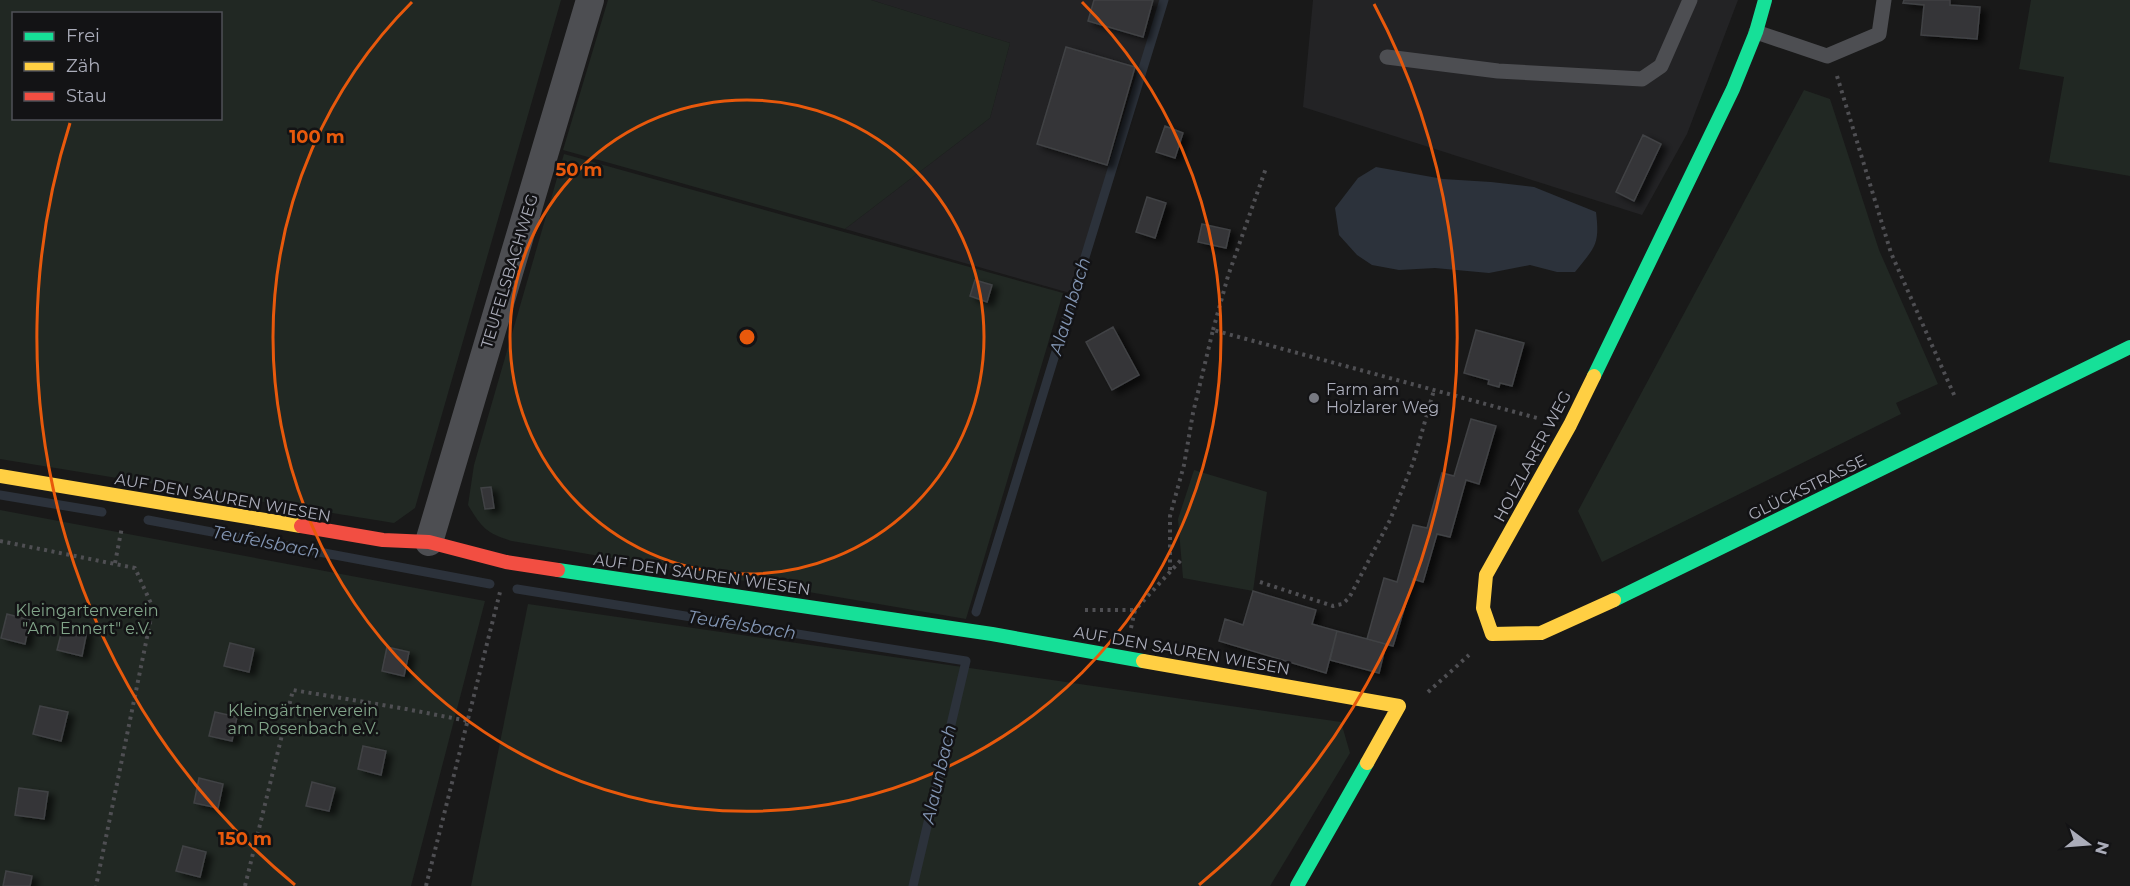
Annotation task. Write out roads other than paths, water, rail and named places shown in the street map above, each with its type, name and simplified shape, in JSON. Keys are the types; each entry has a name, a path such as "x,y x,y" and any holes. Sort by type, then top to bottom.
{"street":[{"name":"TEUFELSBACHWEG","path":"429,542 590,0"},
{"name":"HOLZLARER WEG","path":"1492,634 1483,608 1486,575 1570,425 1733,89 1756,33 1765,0"},
{"name":"GLÜCKSTRASSE","path":"1492,634 1541,633 1575,619 2130,347"},
{"name":"AUF DEN SAUREN WIESEN","path":"0,476 383,540 429,542 506,562 992,634 1399,706 1297,886"}],"lane":[{"path":"1387,57 1498,71 1642,79 1661,66 1690,0"},
{"path":"1756,33 1827,56 1879,34 1884,0"}],"waterway":[{"name":"Alaunbach","path":"976,612 1164,0"},
{"name":"Teufelsbach","path":"0,495 102,512"},
{"name":"Teufelsbach","path":"148,520 490,584"},
{"name":"Teufelsbach","path":"517,589 966,661 913,886"}],"place":[{"name":"Farm am Holzlarer Weg","path":"1314,398"}],"park label":[{"name":"Kleingartenverein \"Am Ennert\" e.V.","path":"87,619"},
{"name":"Kleingärtnerverein am Rosenbach e.V.","path":"303,719"}]}
